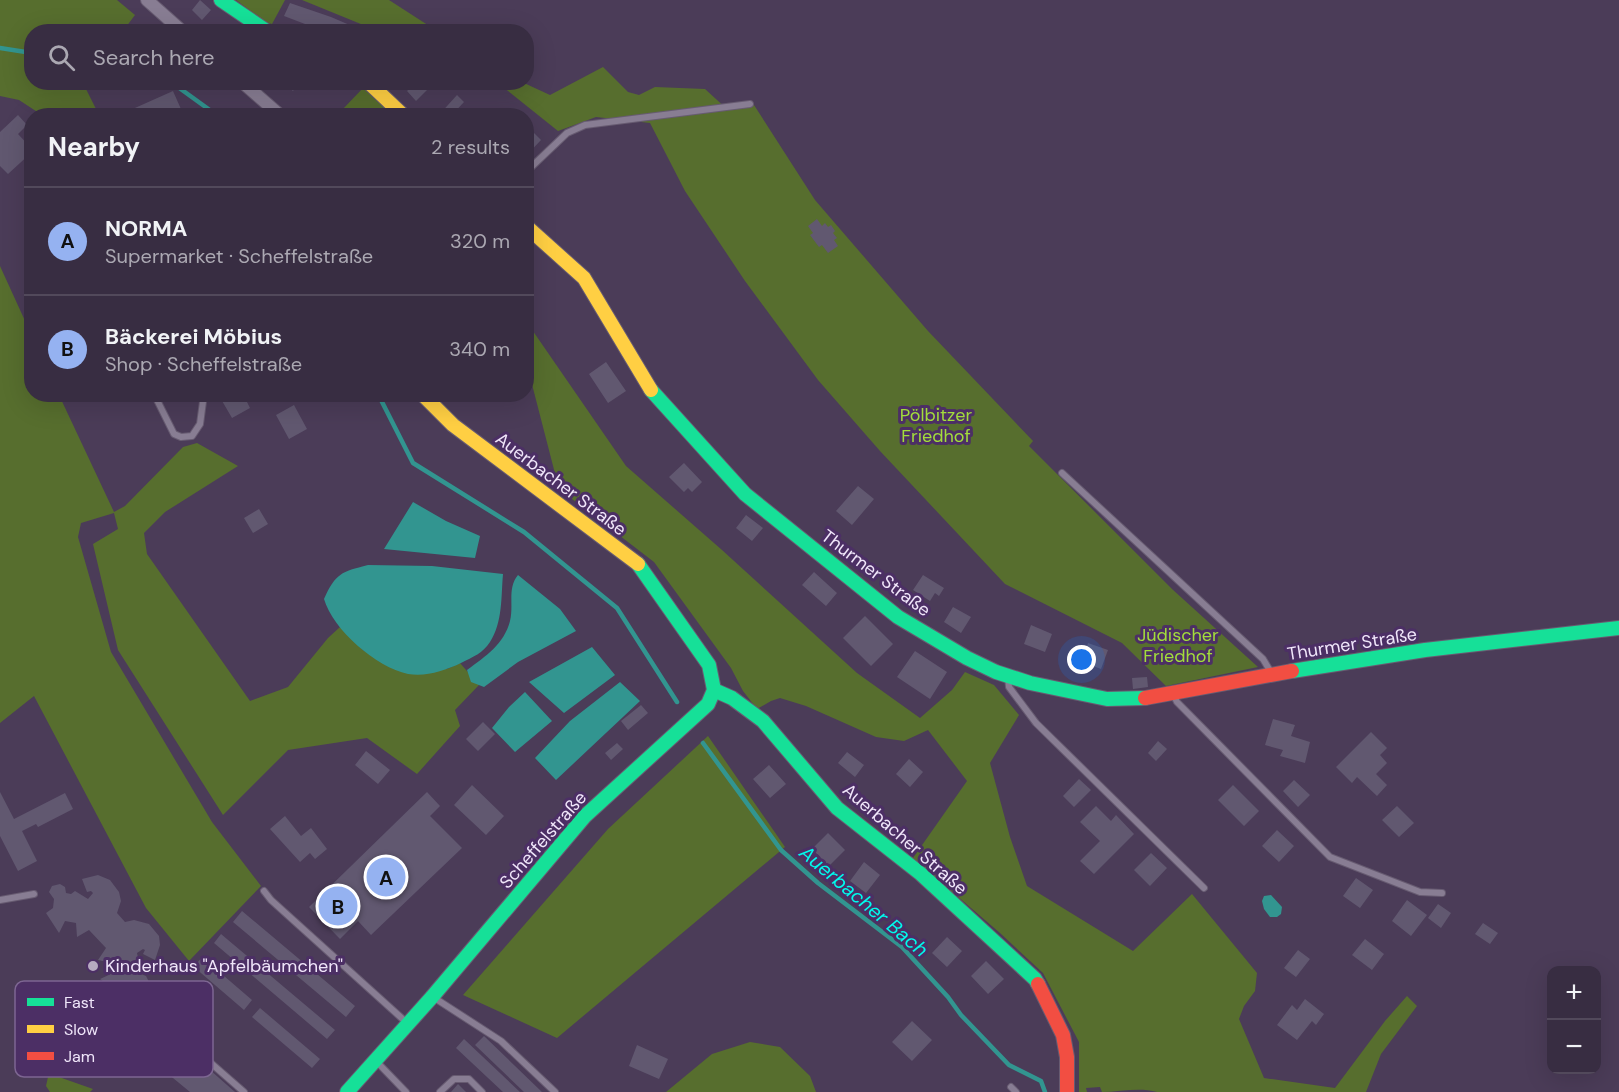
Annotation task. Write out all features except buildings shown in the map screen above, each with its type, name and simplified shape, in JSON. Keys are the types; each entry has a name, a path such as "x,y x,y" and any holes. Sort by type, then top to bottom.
{"street":[{"path":"147,0 174,24"},
{"path":"221,0 254,24"},
{"path":"251,90 271,108"},
{"path":"376,90 396,108"},
{"name":"Thurmer Straße","path":"534,233 584,278 654,394 745,494 898,617 967,658 996,672 1030,683 1107,699 1143,699 1425,650 1619,628"},
{"name":"Auerbacher Straße","path":"430,402 453,425 642,567 709,665 714,690 732,698 763,722 837,808 921,874 1035,979 1063,1035 1067,1056 1067,1092"},
{"name":"Scheffelstraße","path":"347,1092 409,1024 585,816 708,704 714,690"}],"lane":[{"path":"534,164 567,133 585,125 750,104"},
{"path":"158,402 174,434 181,437 192,436 200,424 203,402"},
{"path":"1062,473 1263,659 1272,675"},
{"path":"1009,676 1009,687 1036,723 1204,888"},
{"path":"1173,693 1177,702 1330,857 1420,892 1442,893"},
{"path":"264,891 271,900 409,1024"},
{"path":"0,900 34,894"},
{"path":"432,997 501,1041 557,1092"},
{"path":"375,1061 406,1092"},
{"path":"213,1065 244,1092"},
{"path":"440,1092 454,1079 469,1079 482,1092"}],"green space":[{"path":"0,0 117,0 135,15 128,24 24,24 24,90 86,90 96,108 31,108 19,100 0,96"},
{"path":"236,0 285,0 272,24 265,22"},
{"path":"302,0 389,0 426,24 361,24"},
{"name":"Pölbitzer Friedhof","path":"603,67 628,92 639,95 655,87 705,89 728,110 754,105 815,200 928,331 1033,441 1029,446 1172,589 1258,667 1166,686 1122,643 1005,584 880,451 818,380 745,281 685,191 650,123 596,117 558,131 534,112 534,108 529,108 507,90 534,90 534,88 550,95"},
{"path":"361,90 367,90 385,108 344,108"},
{"path":"0,266 24,319 24,402 62,402 114,512 125,506 183,447 197,443 238,466 165,512 144,533 147,554 250,701 288,687 328,638 340,627 364,651 447,669 460,663 479,685 455,710 460,726 417,774 367,738 288,750 223,815 118,650 93,544 118,529 114,513 81,523 78,537 111,652 212,822 261,886 189,961 146,908 34,696 0,723"},
{"path":"534,333 626,466 857,673 920,718 952,690 965,672 994,685 1019,715 990,763 1010,837 1027,886 1133,951 1192,894 1257,973 1255,991 1244,1006 1239,1019 1264,1078 1335,1088 1385,1021 1407,996 1417,1006 1381,1054 1366,1092 1157,1092 1136,1090 1102,1092 1100,1087 1086,1088 1087,1092 1079,1092 1079,1042 1043,973 913,858 967,781 928,730 904,741 876,737 806,706 780,698 757,709 743,691 731,668 654,562 559,489 534,392"},
{"path":"708,736 785,847 557,1038 463,995 608,829"},
{"path":"750,1042 780,1047 810,1076 816,1092 666,1092 712,1054"},
{"path":"48,1077 59,1077 93,1089 90,1092 50,1092 46,1086"}],"shaded area":[{"path":"413,502 446,521 480,536 475,558 384,549"},
{"path":"368,565 432,566 503,574 499,617 490,642 474,657 435,673 408,674 383,664 357,646 346,635 336,623 324,599 340,575"},
{"path":"518,575 560,609 576,631 518,662 484,687 471,682 467,670 499,643 507,629 510,621 513,585"},
{"path":"592,647 615,675 564,713 529,682"},
{"path":"620,682 640,701 556,780 535,758 570,721"},
{"path":"525,692 552,721 515,752 492,728"},
{"path":"1271,895 1282,907 1281,914 1277,917 1270,917 1264,909 1262,901 1264,896"}],"waterway":[{"name":"Auerbacher Bach","path":"0,48 24,52"},
{"name":"Auerbacher Bach","path":"182,90 207,108"},
{"name":"Auerbacher Bach","path":"382,402 413,463 524,532 617,608 677,702"},
{"name":"Auerbacher Bach","path":"703,743 781,850 818,883 902,947 948,997 961,1015 1009,1065 1041,1081 1045,1092"}],"traffic: fast":[{"path":"221,0 256,24"},
{"path":"651,390 745,494 898,617 967,658 996,672 1030,683 1107,699 1145,698"},
{"path":"347,1092 432,997 585,816 708,704 714,690 709,665 638,564"},
{"path":"1292,671 1425,650 1619,628"},
{"path":"714,690 732,698 763,721 837,808 921,874 1038,984"}],"traffic: slow":[{"path":"376,90 396,108"},
{"path":"534,233 584,278 651,390"},
{"path":"430,402 453,425 638,564"}],"traffic: jam":[{"path":"1145,698 1292,671"},
{"path":"1038,984 1063,1035 1067,1057 1067,1092"}],"place":[{"name":"NORMA","path":"386,877"},
{"name":"Bäckerei Möbius","path":"338,906"},
{"name":"Kinderhaus \"Apfelbäumchen\"","path":"93,966"}],"park label":[{"name":"Jüdischer Friedhof","path":"1178,645"}]}
